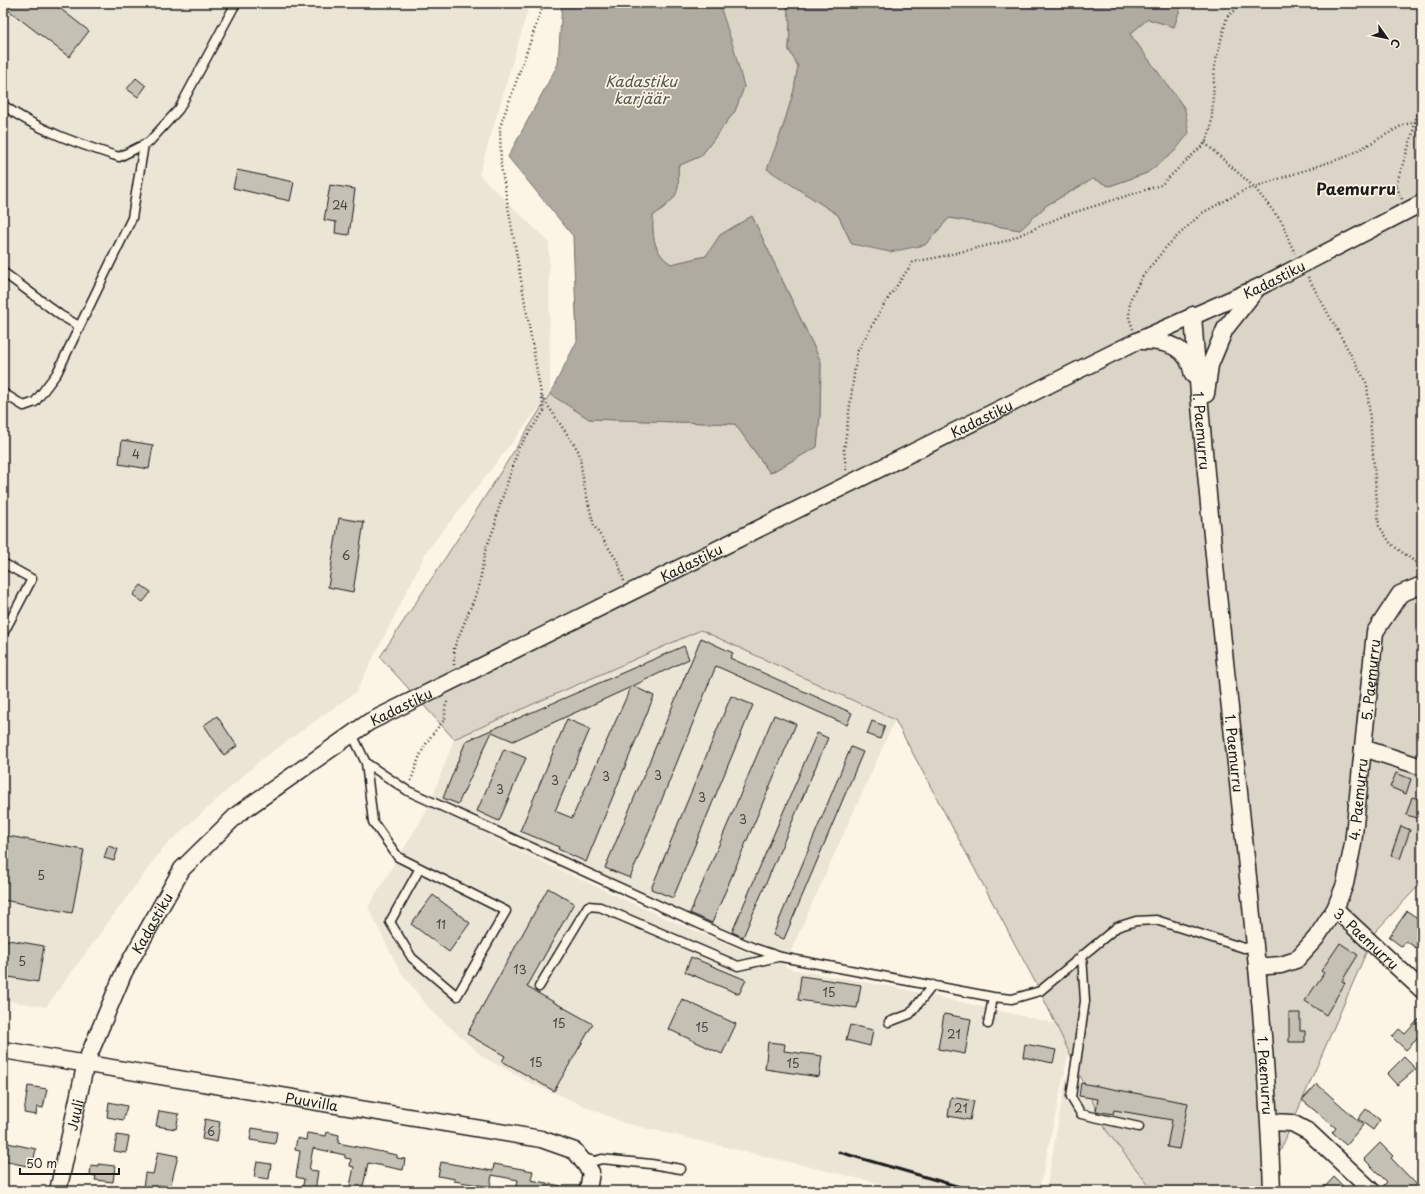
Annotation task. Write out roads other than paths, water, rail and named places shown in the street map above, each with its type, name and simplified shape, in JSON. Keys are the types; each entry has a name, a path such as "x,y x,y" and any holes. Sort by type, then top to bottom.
{"street":[{"name":"Kadastiku","path":"86,1062 124,972 182,869 238,814 369,722 1137,341 1259,287 1422,202"},
{"path":"1201,432 1210,365 1225,329 1243,304 1259,287"},
{"name":"1. Paemurru","path":"1194,315 1201,432 1257,967 1270,1122 1272,1191"},
{"path":"1137,341 1160,341 1178,349 1185,355 1191,364 1201,432"},
{"name":"5. Paemurru","path":"1363,748 1375,632 1400,594 1422,585"},
{"name":"4. Paemurru","path":"1335,909 1345,884 1353,844 1363,748 1422,767"},
{"name":"3. Paemurru","path":"1257,967 1281,965 1296,960 1316,938 1335,909 1422,990"},
{"name":"Puuvilla","path":"3,1050 86,1062 541,1139 575,1151 591,1172 588,1191"},
{"name":"Juuli","path":"58,1191 86,1062"},
{"path":"1270,1122 1292,1123 1309,1132 1372,1191"}],"lane":[{"path":"3,105 16,115 72,141 119,157 149,142 178,109 236,3"},
{"path":"3,393 24,406 35,402 57,373 132,218 144,144"},
{"path":"3,272 60,315 80,326"},
{"path":"3,563 32,579 3,634"},
{"path":"352,734 366,763 373,822 398,857 420,868 506,911 457,996 412,958 390,922 420,868"},
{"path":"366,763 408,791 717,932 754,948 780,956 993,998 1012,999 1040,991 1117,927 1136,921 1156,920 1244,948 1255,946"},
{"path":"539,987 588,906 600,907 738,966 780,956"},
{"path":"1082,955 1085,1001 1071,1097 1081,1114 1139,1127"},
{"path":"889,1022 910,1014 933,985"},
{"path":"988,1024 993,998"},
{"path":"577,1155 595,1161 602,1159 681,1169"}],"water":[{"name":"Kadastiku karjäär","path":"562,3 719,3 734,49 744,87 735,111 701,156 678,166 678,184 675,196 667,205 653,216 653,230 657,249 665,260 671,264 706,256 720,235 752,216 821,362 820,416 817,447 770,473 735,424 589,419 550,394 577,341 573,236 508,157 558,64"},
{"path":"786,3 1182,3 1174,27 1148,19 1130,34 1185,109 1189,133 1174,152 1147,173 1109,186 1093,179 1047,205 1020,230 949,218 925,245 890,252 852,244 838,215 767,169 783,127 794,90 798,66 789,50 790,21"}],"railway":[{"path":"839,1152 974,1191"}],"district":[{"name":"Paemurru","path":"1356,188"}]}
